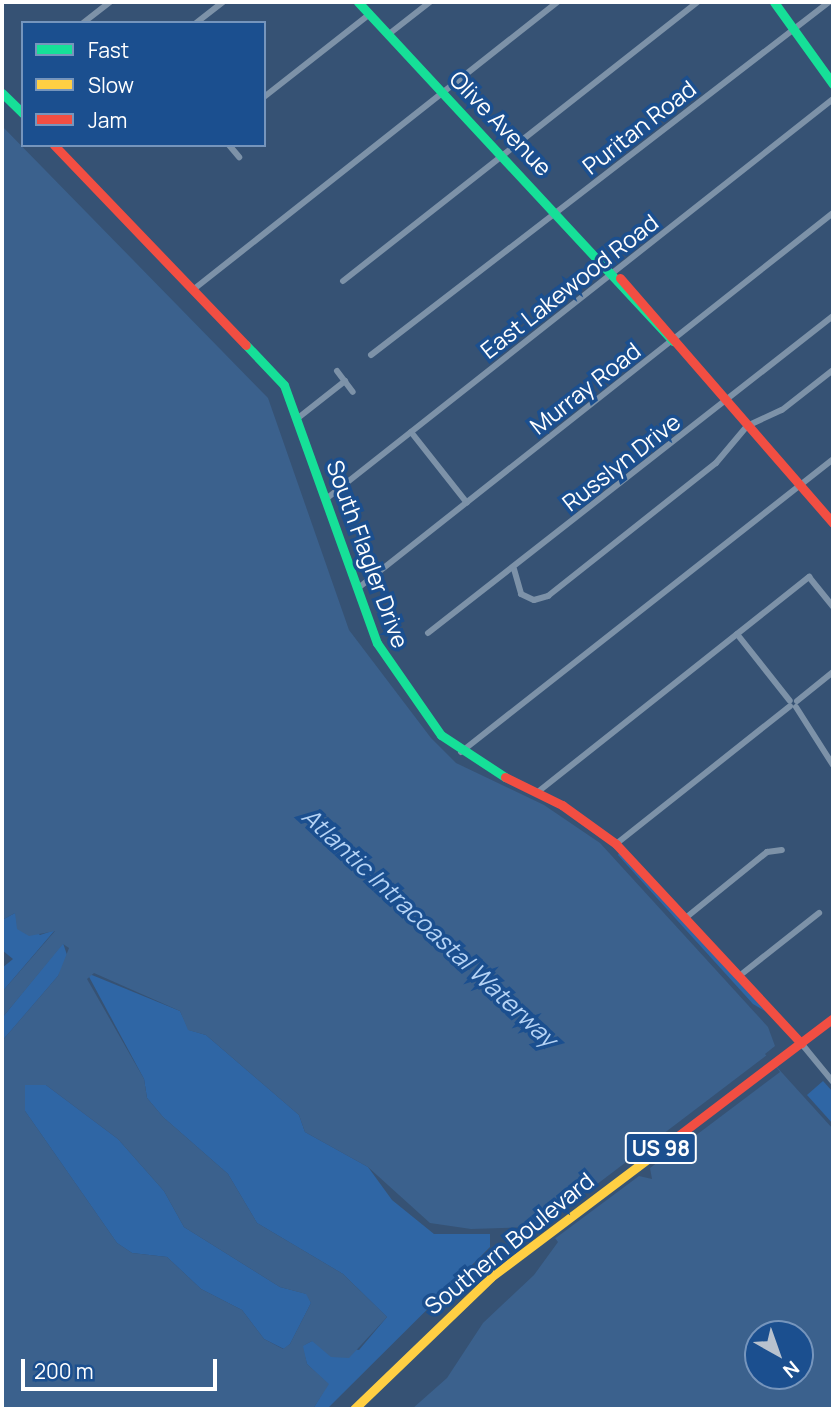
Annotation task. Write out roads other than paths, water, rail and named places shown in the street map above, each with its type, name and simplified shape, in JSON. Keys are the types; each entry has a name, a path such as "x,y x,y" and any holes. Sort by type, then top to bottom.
{"street":[{"path":"86,21 110,2"},
{"path":"199,21 223,2"},
{"name":"Olive Avenue","path":"358,2 559,212 833,523"},
{"path":"389,34 430,2"},
{"path":"194,289 558,2"},
{"path":"343,281 698,2"},
{"path":"774,2 833,84"},
{"name":"Puritan Road","path":"371,355 829,2"},
{"path":"266,95 370,14"},
{"path":"2,93 21,111"},
{"name":"East Lakewood Road","path":"326,499 833,99"},
{"name":"South Flagler Drive","path":"56,147 274,371 298,418 358,589 394,675 461,752 538,791 616,844 743,973 833,1082"},
{"path":"231,147 239,157"},
{"name":"Murray Road","path":"358,589 833,214"},
{"name":"Russlyn Drive","path":"429,633 514,569 833,316"},
{"path":"514,569 521,594 534,600 548,596 716,463 747,426 786,408 833,370"},
{"path":"337,371 353,392"},
{"path":"298,418 345,382"},
{"path":"411,432 467,503"},
{"path":"461,752 833,459"},
{"path":"538,791 809,577 833,607"},
{"path":"737,634 824,745 833,765"},
{"path":"616,844 833,672"},
{"path":"824,745 832,741"},
{"path":"688,916 767,852 782,849"},
{"path":"743,973 819,913"},
{"name":"Southern Boulevard","path":"354,1409 444,1317 548,1233 833,1018"}],"water":[{"name":"Atlantic Intracoastal Waterway","path":"2,126 268,398 349,630 431,738 456,763 544,805 600,843 768,1027 775,1046 765,1054 833,1129 833,1409 412,1409 447,1378 483,1323 534,1275 558,1242 541,1220 531,1227 471,1229 430,1223 368,1167 305,1132 299,1115 206,1035 188,1030 180,1011 94,973 87,979 144,1079 147,1098 163,1117 228,1174 257,1223 343,1274 387,1317 349,1358 331,1357 312,1341 303,1346 307,1364 329,1384 313,1409 2,1409 2,1041 58,976 69,948 63,944 2,1018 2,992 55,931 29,936 17,929 15,913 2,920","holes":["25,1085 46,1085 118,1139 164,1191 184,1227 280,1287 306,1294 311,1303 290,1344 283,1349 264,1339 242,1310 201,1289 167,1257 132,1253 117,1243 25,1111"]}]}
